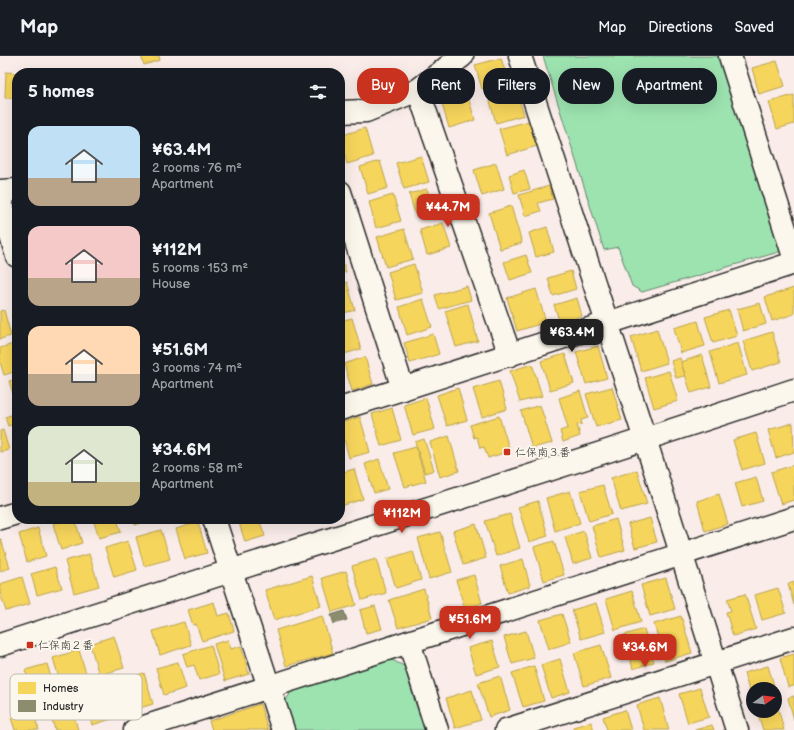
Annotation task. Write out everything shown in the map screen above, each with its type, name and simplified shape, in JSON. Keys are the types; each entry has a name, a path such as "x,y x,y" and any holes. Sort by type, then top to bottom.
{"street":[{"path":"446,68 462,56"},
{"path":"520,56 645,439 737,730"},
{"path":"730,56 794,257"},
{"path":"345,112 366,111 417,90"},
{"path":"423,104 510,355"},
{"path":"0,191 12,190"},
{"path":"0,200 12,240"},
{"path":"345,208 403,389"},
{"path":"345,408 794,263"},
{"path":"0,645 794,390"},
{"path":"0,518 12,514"},
{"path":"135,730 794,518"},
{"path":"216,524 284,730"},
{"path":"506,730 794,638"},
{"path":"408,642 437,730"}],"green space":[{"path":"543,56 722,56 782,251 642,292 632,286 618,247 604,250 558,104 614,104 614,68 558,68 558,104 550,78 550,68 547,68"},
{"path":"390,659 404,666 424,730 292,730 284,704 292,690"}],"building: Homes":[{"path":"141,56 159,56 160,60 144,65"},
{"path":"501,58 504,68 483,68 482,89 475,65"},
{"path":"777,61 785,86 759,94 752,68"},
{"path":"6,72 12,72 12,98 5,98"},
{"path":"794,95 794,124 777,129 769,102"},
{"path":"442,104 470,104 475,120 449,128"},
{"path":"491,104 520,104 524,115 496,123"},
{"path":"529,121 537,146 507,155 499,129"},
{"path":"365,128 373,156 347,164 345,156 345,134"},
{"path":"421,156 429,182 404,189 396,163"},
{"path":"380,161 388,188 368,194 360,167"},
{"path":"496,163 504,189 482,196 474,170"},
{"path":"524,170 530,189 514,193 509,175"},
{"path":"549,186 553,199 538,203 541,211 525,216 519,195"},
{"path":"427,189 433,209 415,214 409,194"},
{"path":"393,195 401,221 376,228 369,202"},
{"path":"511,206 522,243 500,249 489,213"},
{"path":"443,223 451,248 427,255 420,230"},
{"path":"547,227 554,252 536,257 529,233"},
{"path":"404,229 413,259 386,267 377,237"},
{"path":"526,255 532,273 510,280 504,262"},
{"path":"414,264 423,293 396,300 388,272"},
{"path":"571,271 576,289 553,296 548,278"},
{"path":"347,282 355,310 345,313 345,283"},
{"path":"467,286 471,300 439,309 435,295"},
{"path":"794,288 794,314 772,321 765,297"},
{"path":"536,289 546,322 517,331 507,298"},
{"path":"577,298 582,316 560,323 554,305"},
{"path":"423,299 432,327 407,335 399,307"},
{"path":"760,303 766,324 743,331 737,309"},
{"path":"468,304 478,341 456,347 445,311"},
{"path":"4,310 11,336 0,339 0,311"},
{"path":"729,310 737,336 713,343 705,317"},
{"path":"352,318 361,349 345,354 345,320"},
{"path":"698,321 705,346 681,353 674,328"},
{"path":"657,329 667,363 641,371 631,337"},
{"path":"772,332 781,362 752,371 743,341"},
{"path":"433,334 439,354 410,363 404,343"},
{"path":"738,343 747,375 719,383 710,352"},
{"path":"12,344 12,373 4,375 0,362 0,348"},
{"path":"598,346 607,378 586,384 576,352"},
{"path":"565,354 574,383 550,390 541,361"},
{"path":"702,355 711,387 691,393 681,362"},
{"path":"365,357 373,384 352,391 345,364"},
{"path":"680,358 685,376 676,378 671,361"},
{"path":"532,364 542,396 520,402 510,371"},
{"path":"669,371 678,401 654,408 645,378"},
{"path":"12,380 12,391 9,381"},
{"path":"499,381 507,409 482,417 473,389"},
{"path":"612,387 622,420 596,427 586,394"},
{"path":"458,388 467,420 447,426 437,395"},
{"path":"580,391 588,418 581,420 582,424 577,425 580,436 563,442 560,431 568,428 559,398"},
{"path":"426,398 435,429 413,435 404,405"},
{"path":"540,405 552,443 532,448 521,411"},
{"path":"392,408 401,440 381,446 372,414"},
{"path":"12,415 12,425 8,426 5,417"},
{"path":"499,416 510,451 488,458 484,447 480,448 477,437 474,438 470,425"},
{"path":"360,417 370,452 349,458 345,442 345,422"},
{"path":"793,423 794,452 776,458 768,430"},
{"path":"3,430 9,450 0,452 0,431"},
{"path":"756,433 765,463 742,470 733,440"},
{"path":"449,436 459,471 440,477 430,442"},
{"path":"424,439 434,470 425,473 415,442"},
{"path":"416,447 426,481 405,487 394,453"},
{"path":"379,459 388,489 374,493 365,464"},
{"path":"794,465 794,500 781,504 771,472"},
{"path":"354,469 363,499 345,505 345,472"},
{"path":"637,470 647,504 621,511 611,478"},
{"path":"756,477 763,501 742,507 735,483"},
{"path":"603,485 612,514 589,521 580,491"},
{"path":"570,491 580,523 555,531 546,498"},
{"path":"719,494 728,524 705,531 697,501"},
{"path":"538,501 548,536 529,542 518,507"},
{"path":"510,514 520,548 496,556 485,521"},
{"path":"650,518 657,542 635,548 628,524"},
{"path":"616,519 625,550 601,557 592,526"},
{"path":"53,524 76,524 82,543 61,550"},
{"path":"95,524 119,524 121,532 99,538"},
{"path":"192,524 199,524 207,553 185,559 176,529"},
{"path":"240,524 261,524 265,536 245,542"},
{"path":"476,524 486,558 463,565 453,531"},
{"path":"38,528 46,556 27,562 19,534"},
{"path":"161,530 170,559 144,566 136,537"},
{"path":"584,531 592,558 573,564 565,537"},
{"path":"440,532 452,572 429,579 418,538"},
{"path":"0,539 10,568 0,571"},
{"path":"128,541 137,570 114,577 105,548"},
{"path":"554,541 564,575 544,581 534,547"},
{"path":"413,551 421,580 396,588 387,559"},
{"path":"89,554 99,586 74,593 65,561"},
{"path":"376,559 386,593 362,600 352,566"},
{"path":"523,559 530,586 508,593 500,566"},
{"path":"55,567 62,588 37,595 31,574"},
{"path":"346,571 356,605 332,612 322,578"},
{"path":"474,575 482,603 465,609 456,580"},
{"path":"312,576 321,606 274,620 265,590"},
{"path":"22,577 30,604 6,611 0,593 0,584"},
{"path":"666,578 675,609 650,616 641,585"},
{"path":"794,582 794,605 788,584"},
{"path":"778,588 786,613 762,620 755,595"},
{"path":"424,589 432,618 398,628 389,600"},
{"path":"632,591 641,622 615,630 606,599"},
{"path":"745,594 756,629 733,636 726,612 731,611 727,599"},
{"path":"214,602 218,616 229,613 234,631 202,641 196,624 193,625 188,610"},
{"path":"596,603 605,632 581,639 572,610"},
{"path":"375,606 382,629 366,633 360,610"},
{"path":"562,614 571,642 549,649 540,620"},
{"path":"322,616 333,653 286,666 276,630"},
{"path":"681,616 692,653 665,661 654,624"},
{"path":"184,622 191,645 160,655 153,631"},
{"path":"644,629 654,662 633,669 624,635"},
{"path":"526,631 534,658 512,664 504,637"},
{"path":"114,636 124,668 99,674 90,644"},
{"path":"228,640 231,649 241,646 249,674 225,681 214,644"},
{"path":"492,641 500,667 476,674 468,648"},
{"path":"211,645 219,674 199,680 194,665 187,667 183,654"},
{"path":"601,645 611,678 584,686 574,653"},
{"path":"79,650 86,674 58,674 53,658"},
{"path":"794,654 794,686 788,687 780,658"},
{"path":"560,659 570,692 551,698 541,665"},
{"path":"178,662 186,688 164,695 156,668"},
{"path":"47,664 50,674 26,674 25,670"},
{"path":"534,666 544,701 523,707 512,673"},
{"path":"768,666 773,682 747,682 744,673"},
{"path":"144,673 153,704 142,707 142,674 141,674"},
{"path":"500,676 510,710 489,717 478,683"},
{"path":"700,688 709,717 688,723 679,694"},
{"path":"472,690 481,720 455,728 446,698"},
{"path":"794,696 794,720 788,698"},
{"path":"660,698 669,730 644,730 637,705"},
{"path":"260,704 268,730 212,730 209,721"},
{"path":"625,710 631,730 607,730 603,717"},
{"path":"759,718 781,718 784,730 763,730"},
{"path":"12,720 36,720 39,730 15,730"},
{"path":"52,720 75,720 78,730 55,730"},
{"path":"91,720 108,720 92,725"},
{"path":"591,722 594,730 573,730 573,727"},
{"path":"712,725 714,730 695,730"}],"building: Industry":[{"path":"344,611 347,620 334,624 331,615"}],"place":[{"name":"仁保南３番","path":"507,452"},
{"name":"仁保南２番","path":"30,645"}]}
